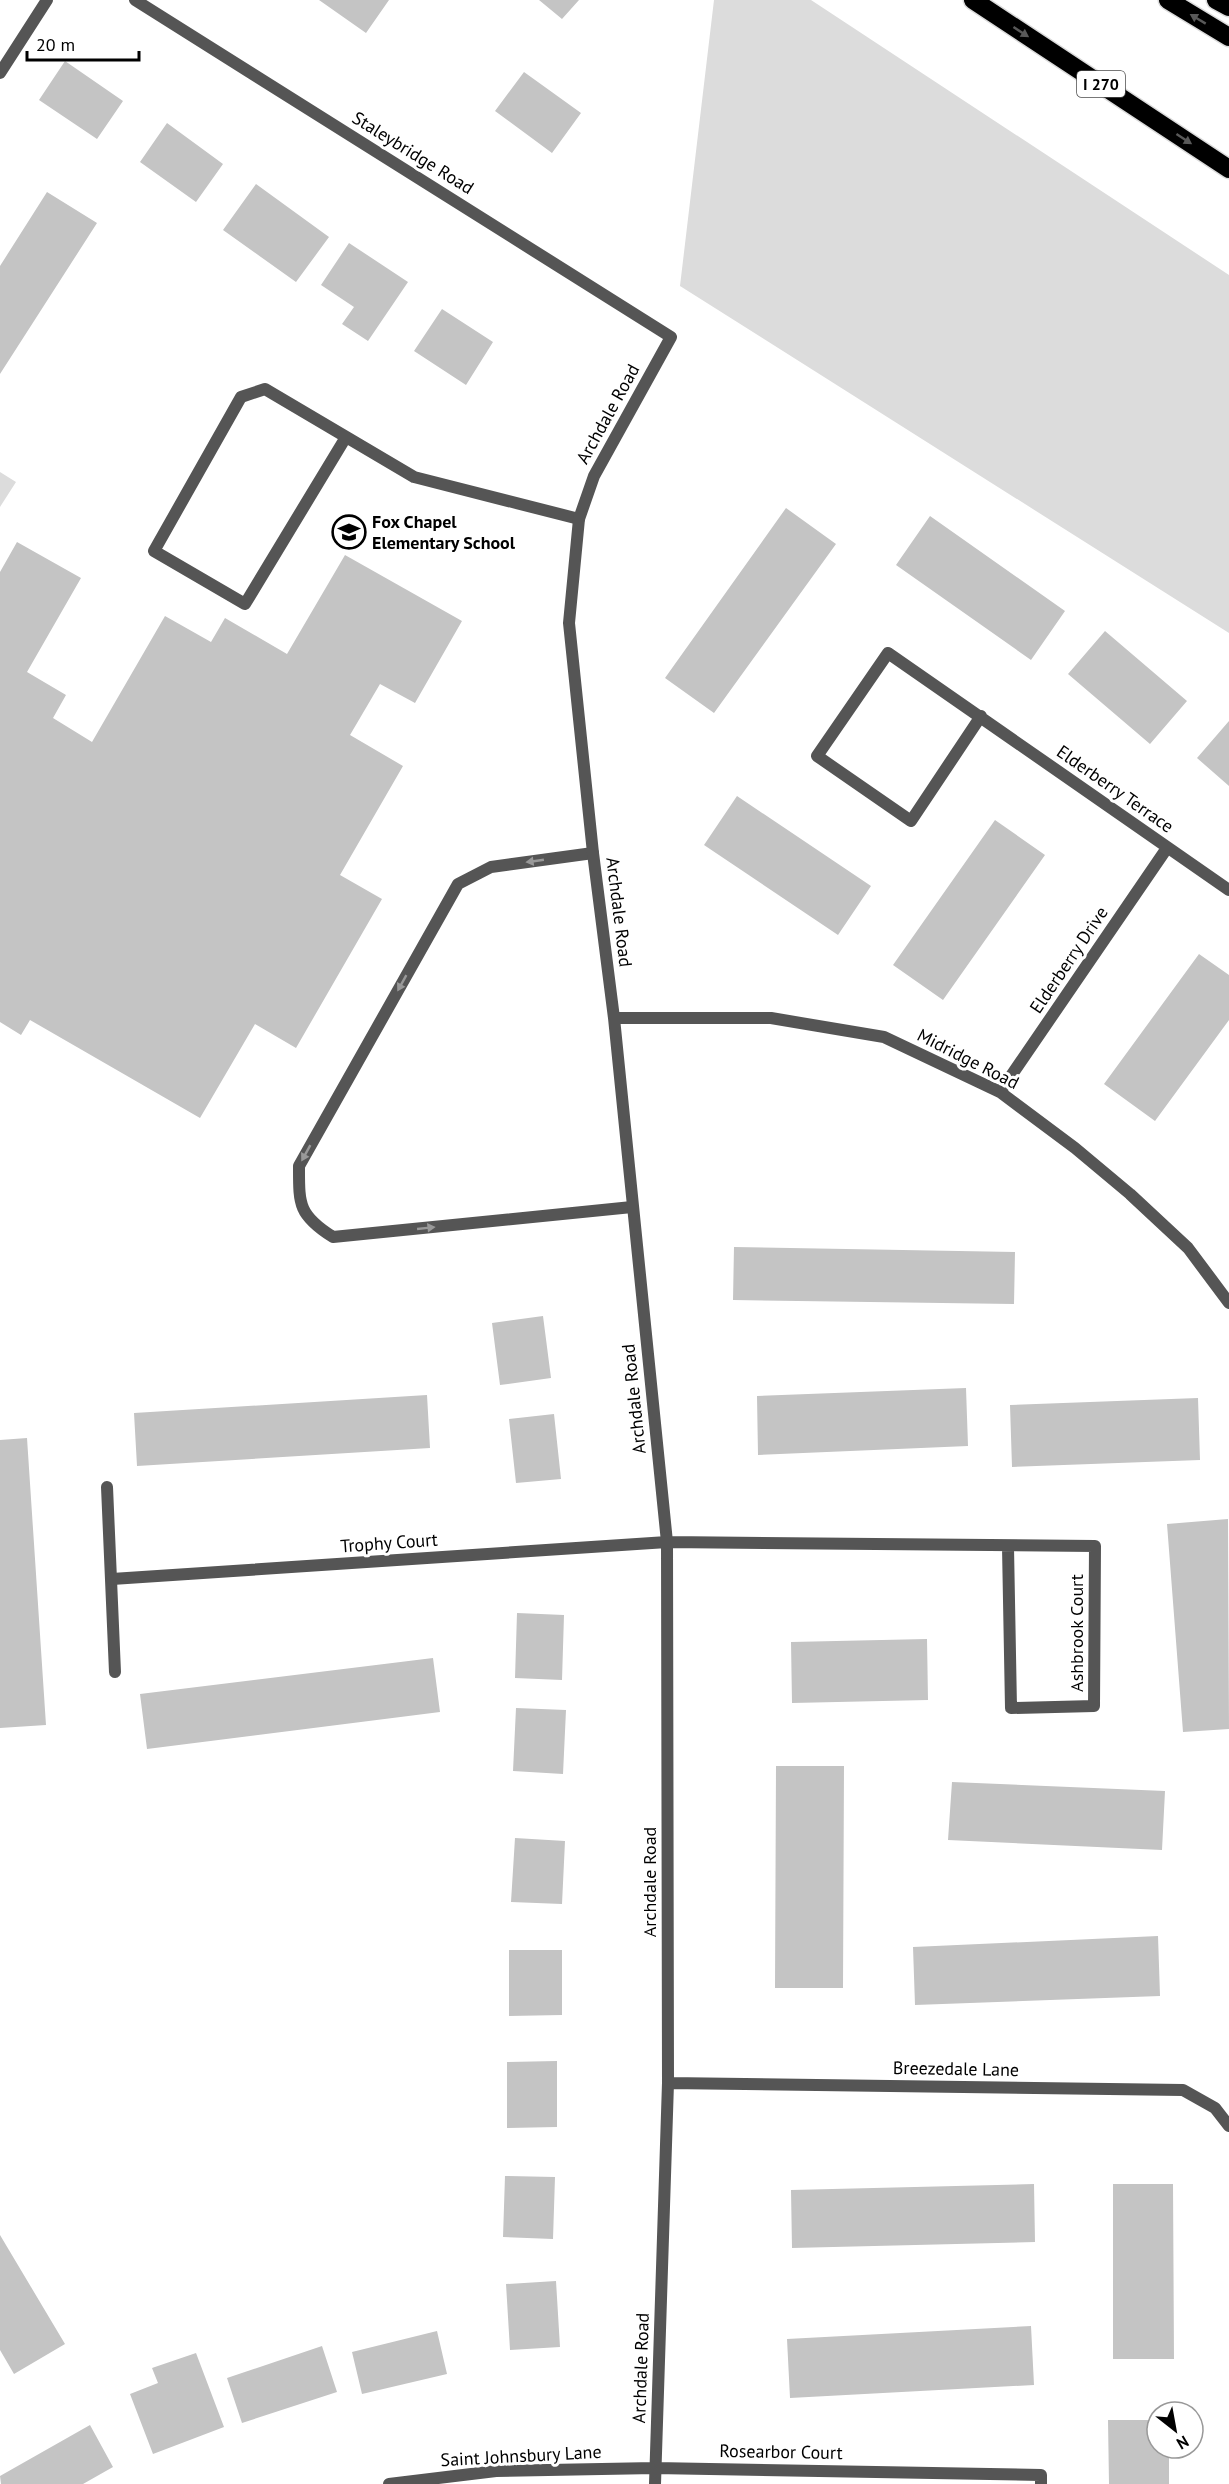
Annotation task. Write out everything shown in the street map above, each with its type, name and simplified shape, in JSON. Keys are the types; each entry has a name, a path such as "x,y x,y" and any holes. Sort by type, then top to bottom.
{"highway":[{"name":"I 270","path":"972,0 1229,169"},
{"path":"1168,0 1229,38"},
{"path":"1216,0 1229,7"}],"street":[{"path":"0,73 47,0"},
{"name":"Staleybridge Road","path":"135,0 671,337"},
{"name":"Archdale Road","path":"655,2484 668,2083 667,1542 614,1017 593,853 569,623 579,519 594,476 671,337"},
{"path":"346,437 245,604 154,550 241,397 265,389 414,477 579,519"},
{"name":"Elderberry Terrace","path":"981,716 911,821 817,756 888,652 981,716 1167,848 1229,890"},
{"name":"Elderberry Drive","path":"1000,1092 1167,848"},
{"path":"593,853 491,867 458,884 299,1166 299,1201 313,1225 333,1237 632,1207"},
{"name":"Midridge Road","path":"614,1017 771,1018 884,1037 1000,1092 1075,1148 1130,1194 1188,1248 1229,1303"},
{"path":"107,1487 115,1672"},
{"name":"Ashbrook Court","path":"667,1542 1008,1547 1095,1546 1094,1706 1011,1708 1008,1547"},
{"name":"Trophy Court","path":"112,1579 667,1542"},
{"name":"Breezedale Lane","path":"668,2083 1183,2090 1215,2108 1229,2126"},
{"name":"Rosearbor Court","path":"655,2468 907,2478 1041,2475 1041,2484"},
{"name":"Saint Johnsbury Lane","path":"389,2484 496,2471 655,2468"}],"shaded area":[{"path":"714,0 811,0 1229,275 1229,633 680,286"},
{"path":"0,472 16,482 0,507"}],"building":[{"path":"319,0 389,0 366,33"},
{"path":"539,0 579,0 562,19"},
{"path":"65,61 123,101 97,139 39,100"},
{"path":"524,72 581,113 552,153 495,111"},
{"path":"167,123 223,164 196,202 140,162"},
{"path":"256,184 329,237 296,282 223,230"},
{"path":"47,192 97,223 0,374 0,266"},
{"path":"349,243 408,282 368,341 342,324 354,307 321,285"},
{"path":"442,309 493,342 466,385 414,351"},
{"path":"786,508 836,544 714,713 665,678"},
{"path":"930,516 1065,611 1031,660 896,565"},
{"path":"17,542 81,578 27,672 66,695 53,718 92,742 165,616 211,642 225,618 287,654 345,555 462,621 415,703 380,684 350,735 403,766 340,875 382,899 296,1048 255,1024 200,1118 30,1020 21,1035 0,1022 0,572"},
{"path":"1105,631 1187,701 1150,744 1068,674"},
{"path":"1229,721 1229,786 1197,758"},
{"path":"737,796 871,886 838,935 704,845"},
{"path":"995,820 1045,855 943,1000 893,965"},
{"path":"1199,954 1229,975 1229,1020 1155,1121 1104,1084"},
{"path":"734,1247 1015,1252 1014,1304 733,1300"},
{"path":"543,1316 551,1378 500,1385 492,1323"},
{"path":"966,1388 968,1446 758,1455 757,1396"},
{"path":"427,1395 430,1448 137,1466 134,1413"},
{"path":"1198,1398 1200,1460 1012,1467 1010,1405"},
{"path":"554,1414 561,1479 516,1483 509,1419"},
{"path":"27,1438 46,1725 0,1728 0,1440"},
{"path":"1228,1519 1229,1729 1183,1732 1167,1524"},
{"path":"517,1613 564,1615 562,1680 515,1678"},
{"path":"927,1639 928,1700 792,1703 791,1642"},
{"path":"433,1658 440,1712 147,1749 140,1694"},
{"path":"516,1708 566,1710 563,1774 513,1771"},
{"path":"776,1766 844,1766 843,1988 775,1988"},
{"path":"952,1782 1165,1791 1162,1850 948,1840"},
{"path":"515,1838 565,1841 562,1904 511,1902"},
{"path":"1158,1936 1160,1996 915,2005 913,1947"},
{"path":"509,1950 562,1950 562,2015 509,2016"},
{"path":"557,2061 557,2127 507,2128 507,2062"},
{"path":"505,2176 555,2177 553,2239 503,2237"},
{"path":"1034,2184 1035,2242 792,2248 791,2190"},
{"path":"1113,2184 1173,2184 1174,2359 1113,2359"},
{"path":"0,2235 65,2344 14,2374 0,2350"},
{"path":"556,2281 560,2347 510,2350 506,2284"},
{"path":"1031,2326 1034,2385 790,2398 787,2339"},
{"path":"437,2331 447,2374 362,2394 352,2352"},
{"path":"322,2346 337,2392 242,2423 227,2378"},
{"path":"196,2353 224,2427 153,2454 130,2394 158,2383 152,2368"},
{"path":"1108,2420 1145,2420 1145,2460 1169,2460 1169,2484 1109,2484"},
{"path":"90,2425 113,2467 83,2484 1,2484 0,2476"}],"place":[{"name":"Fox Chapel Elementary School","path":"349,532"}]}
